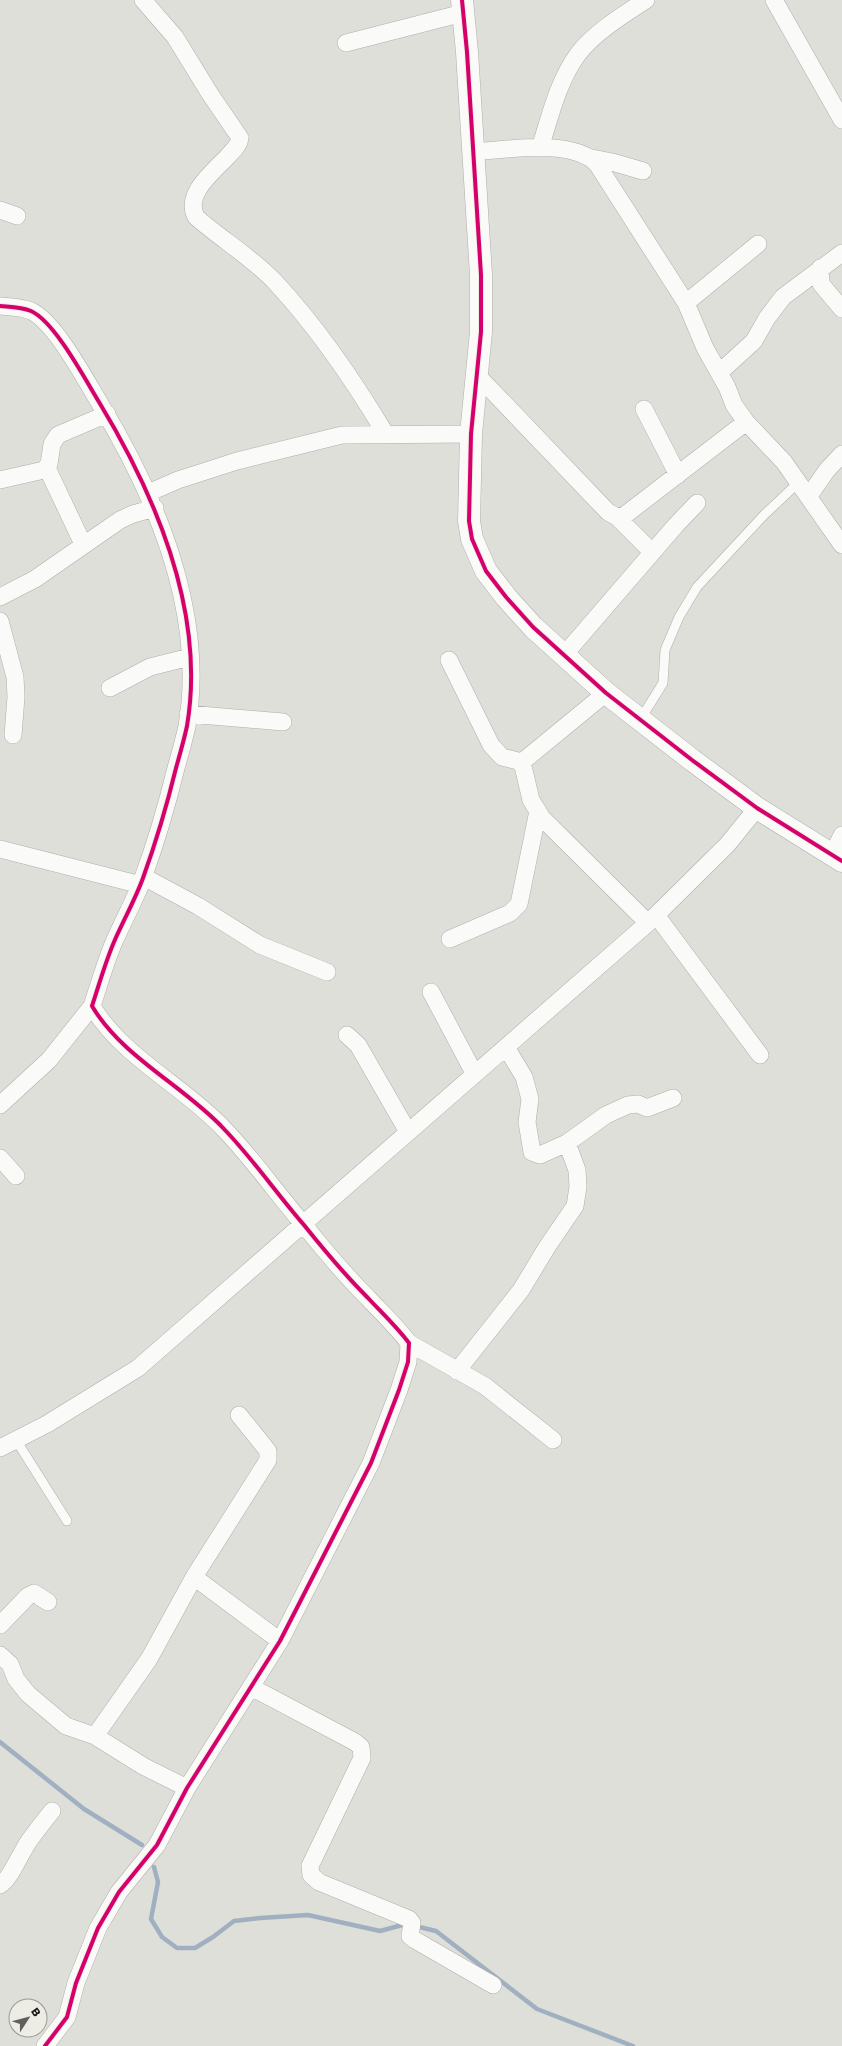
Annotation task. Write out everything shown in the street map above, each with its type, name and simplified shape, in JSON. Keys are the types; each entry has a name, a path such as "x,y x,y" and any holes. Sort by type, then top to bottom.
{"street":[{"path":"143,0 175,37 210,94 240,138 237,146 214,170 192,201 192,210 196,218 276,282 355,385 385,433"},
{"path":"540,148 562,84 578,54 594,38 646,0"},
{"path":"774,0 842,120"},
{"path":"346,43 462,6 481,275 481,332 471,434 468,496 469,521 472,539 486,571 506,597 533,627 606,693 757,808 837,858 842,835"},
{"path":"472,152 540,148 562,149 643,172"},
{"path":"592,158 686,303 705,348 734,405 746,422 784,462 800,482 842,545"},
{"path":"0,210 16,216"},
{"path":"686,303 758,244"},
{"path":"719,373 754,341 783,297 842,252"},
{"path":"820,268 821,284 842,309"},
{"path":"0,306 27,310 38,315 45,321 67,350 107,414 151,500 170,552 179,590 190,657 191,686 187,727 163,819 142,881 113,944 92,1006 49,1060 0,1105"},
{"path":"477,375 608,512 617,517 652,552"},
{"path":"644,409 678,475"},
{"path":"83,544 47,468 51,458 52,444 58,435 107,414"},
{"path":"617,517 625,516 746,422"},
{"path":"0,597 35,579 83,544 120,520 133,514 178,480 237,461 342,435 385,433 471,434"},
{"path":"809,496 827,470 842,454"},
{"path":"0,480 47,468"},
{"path":"564,655 652,552 697,503"},
{"path":"0,621 16,677 16,697 12,735"},
{"path":"110,688 150,667 190,657"},
{"path":"449,660 491,745 502,757 522,762"},
{"path":"522,762 606,693"},
{"path":"188,714 283,722"},
{"path":"522,762 531,800 542,818 652,919 760,1055"},
{"path":"0,1448 47,1424 138,1368 652,919 727,845 757,808"},
{"path":"450,939 510,912 519,904 538,811"},
{"path":"0,849 142,881 198,906 260,945 327,972"},
{"path":"431,992 474,1073"},
{"path":"92,1006 102,1022 133,1052 194,1100 225,1129 303,1225 367,1298 394,1324 409,1342 485,1386 553,1440"},
{"path":"347,1035 358,1045 408,1132"},
{"path":"506,1047 524,1077 530,1099 527,1122 532,1152 540,1155 567,1143 606,1115 628,1104 638,1104 647,1108 673,1098"},
{"path":"457,1371 521,1290 547,1247 575,1206 578,1187 577,1170 567,1143"},
{"path":"0,1158 16,1176"},
{"path":"45,2046 66,2017 76,1983 98,1928 119,1892 157,1845 187,1788 253,1688 280,1641 371,1463 408,1362 409,1342"},
{"path":"95,1736 148,1659 194,1577 268,1460 268,1451 239,1415"},
{"path":"194,1577 280,1641"},
{"path":"0,1625 28,1596 34,1593 48,1602"},
{"path":"0,1655 10,1664 16,1679 28,1694 66,1726 95,1736 143,1766 187,1788"},
{"path":"253,1688 355,1742 361,1747 362,1758 310,1866 311,1875 319,1882 410,1920 412,1923 410,1936 415,1940 494,1985"},
{"path":"0,1885 8,1878 16,1861 29,1840 52,1811"}],"lane":[{"path":"640,720 662,683 665,650 679,617 697,587 764,515 800,482"},
{"path":"16,1440 67,1521"}],"waterway":[{"path":"0,1742 84,1809 142,1845"},
{"path":"154,1867 158,1882 151,1919 162,1937 177,1948 195,1948 213,1937 234,1921 260,1918 308,1915 380,1931 406,1924"},
{"path":"415,1926 436,1931 537,2009 633,2046"}],"cycle path":[{"path":"462,0 467,52 481,275 481,332 471,434 469,521 472,539 486,571 506,597 533,627 606,693 757,808 842,861"},
{"path":"0,306 31,311 40,317 50,327 78,366 120,438 157,516 172,557 183,599 189,641 191,684 187,726 169,796 143,878 111,950 92,1006 105,1024 136,1056 208,1113 224,1129 245,1152 335,1262 409,1343 408,1362 371,1463 280,1641 187,1788 157,1845 119,1892 98,1928 76,1983 67,2017 45,2046"}]}
